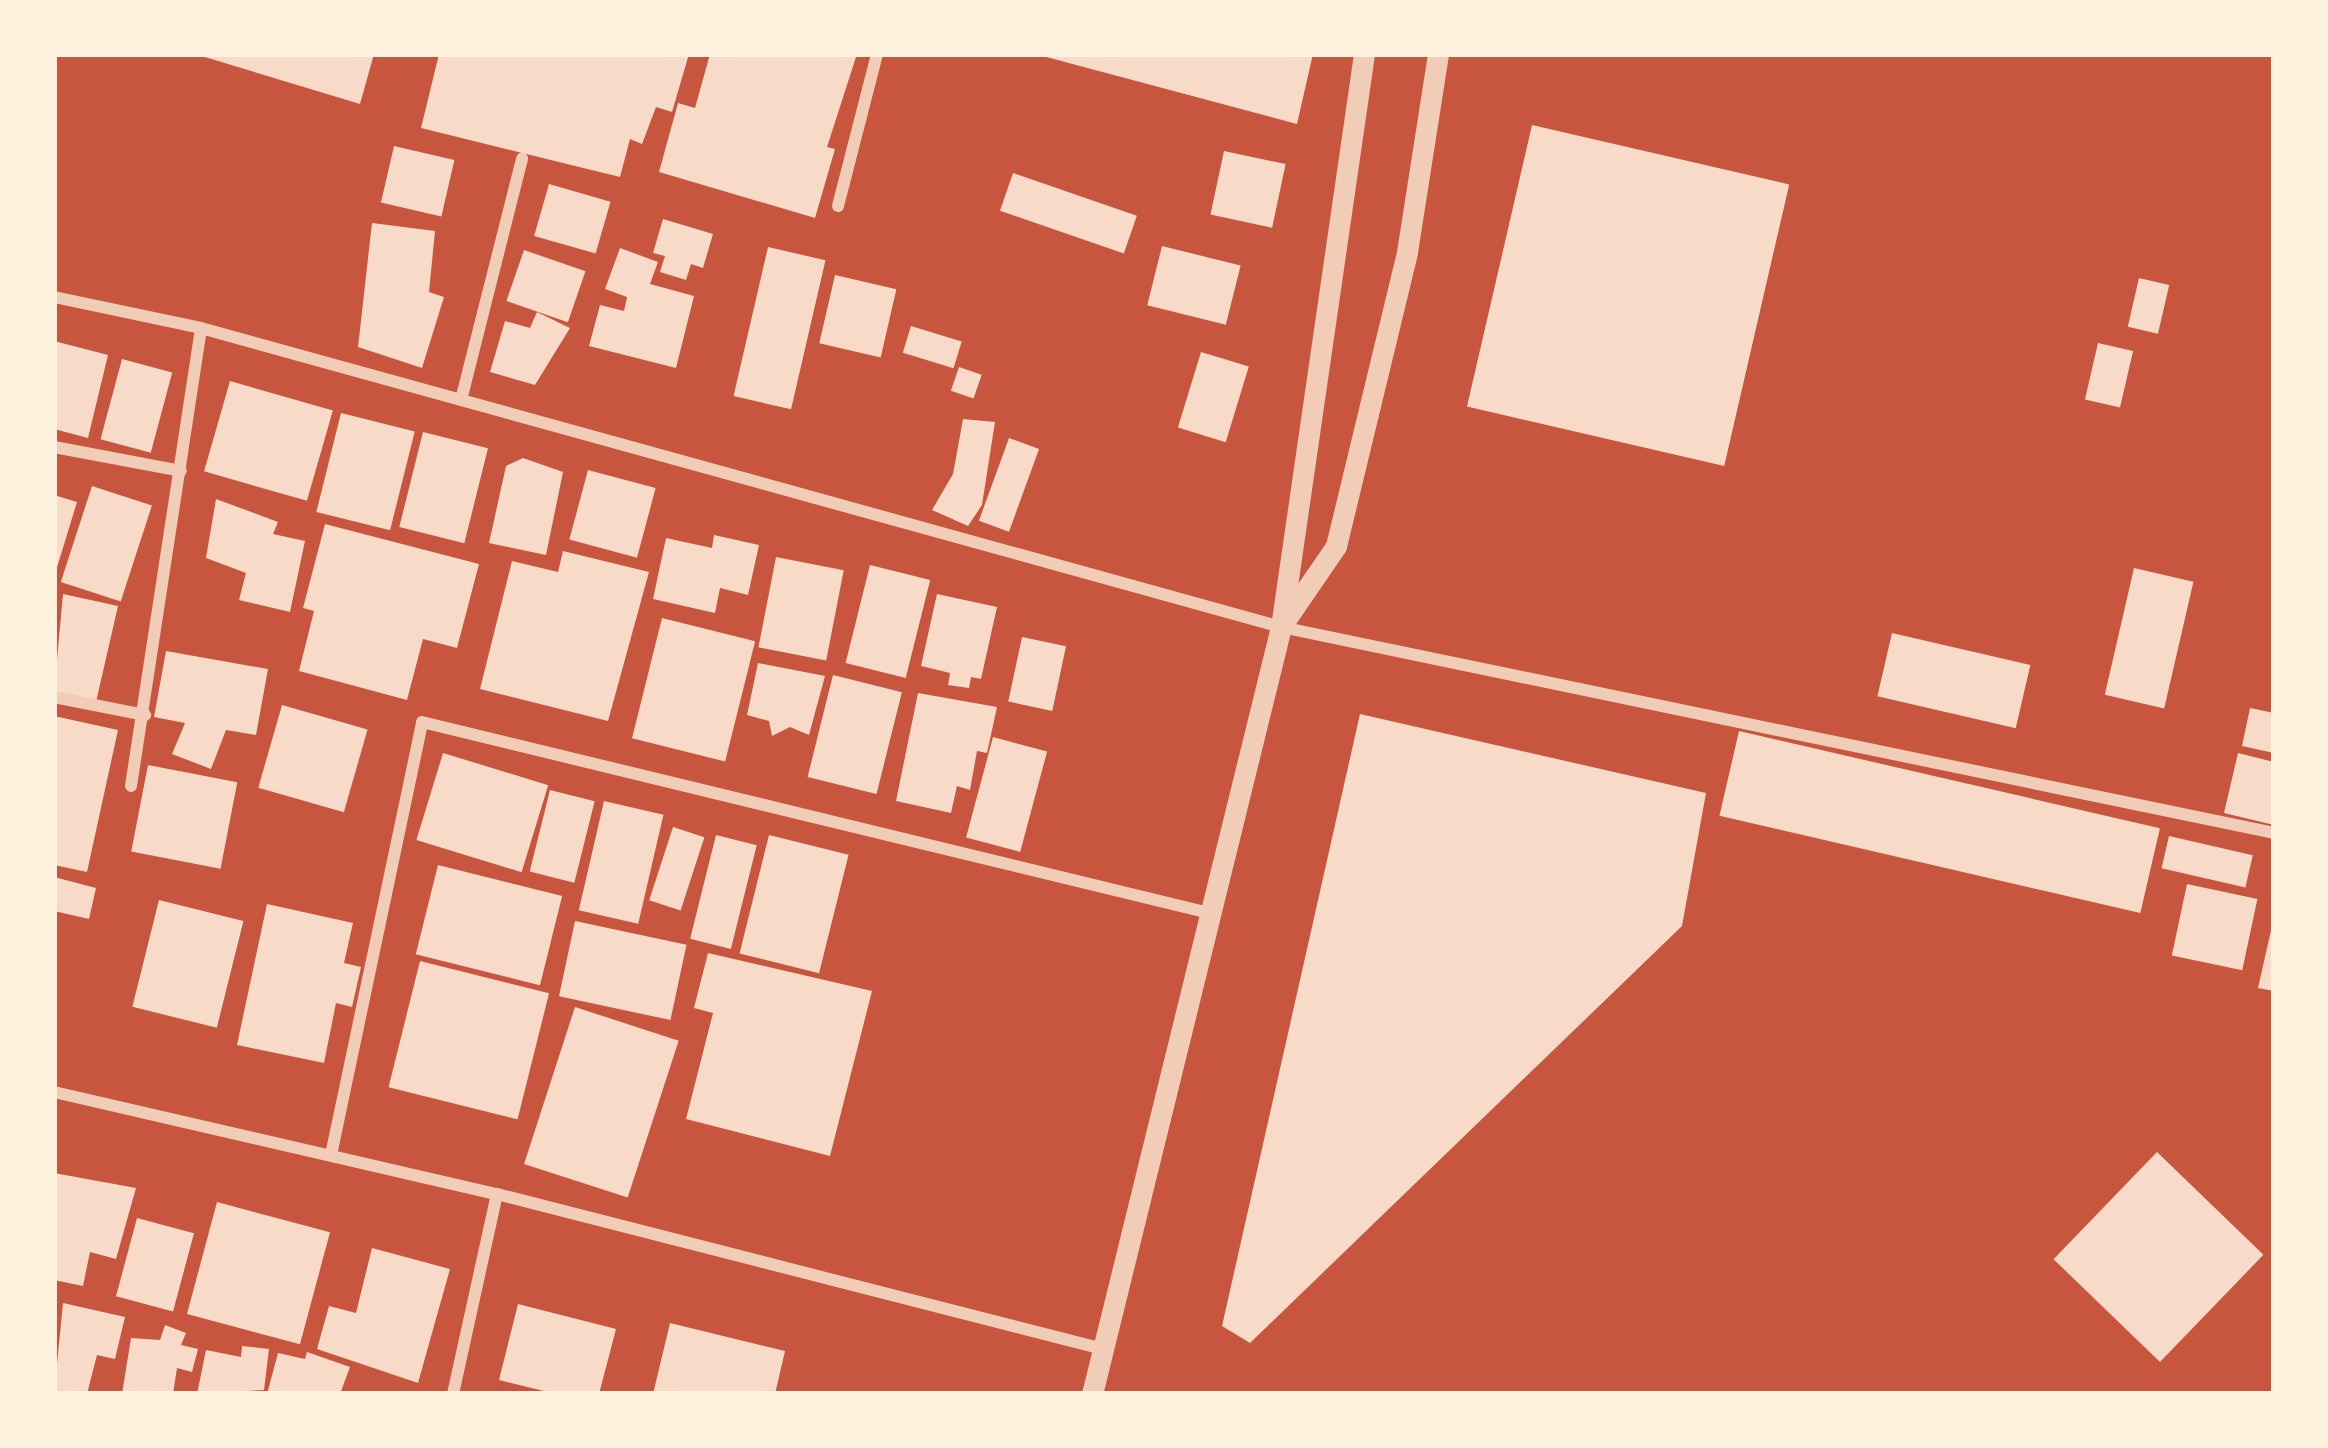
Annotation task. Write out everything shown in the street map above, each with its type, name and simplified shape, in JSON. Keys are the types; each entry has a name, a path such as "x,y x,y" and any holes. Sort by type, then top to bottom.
{"street":[{"path":"838,206 877,54"},
{"path":"1092,1394 1281,627 1364,54"},
{"path":"1281,627 1336,546 1408,252 1438,54"},
{"path":"460,400 522,159"},
{"path":"54,297 201,328 1281,627 2274,833"},
{"path":"131,786 201,328"},
{"path":"54,447 181,472"},
{"path":"54,697 145,715"},
{"path":"331,1155 422,722 1209,913"},
{"path":"54,1092 497,1194 1103,1349"},
{"path":"453,1394 497,1194"}],"building":[{"path":"195,54 374,54 360,104"},
{"path":"439,54 689,54 672,112 656,107 642,144 630,139 620,177 421,128"},
{"path":"710,54 857,54 827,147 835,149 815,218 659,172 678,103 695,108"},
{"path":"1035,54 1313,54 1297,124"},
{"path":"1532,125 1789,184 1724,466 1467,407"},
{"path":"394,146 454,160 441,216 381,203"},
{"path":"1224,151 1286,164 1272,228 1210,215"},
{"path":"1013,173 1137,216 1124,253 1000,211"},
{"path":"549,184 611,202 596,254 534,236"},
{"path":"663,219 713,234 703,268 691,264 686,280 660,272 665,256 653,253"},
{"path":"372,223 435,231 429,292 444,297 422,368 358,347"},
{"path":"1162,246 1241,266 1226,325 1147,305"},
{"path":"768,247 825,260 791,409 734,396"},
{"path":"620,248 658,262 650,284 694,296 676,368 589,346 600,305 624,311 627,297 605,289"},
{"path":"524,250 585,271 568,322 506,301"},
{"path":"835,275 896,289 881,357 819,343"},
{"path":"2139,278 2169,285 2158,334 2128,327"},
{"path":"537,312 570,328 535,385 490,372 505,321 530,328"},
{"path":"911,326 962,341 953,368 903,353"},
{"path":"54,341 108,355 88,438 54,429"},
{"path":"2098,343 2133,351 2120,408 2085,400"},
{"path":"1201,352 1249,367 1226,442 1178,428"},
{"path":"122,359 172,372 151,453 101,439"},
{"path":"959,367 982,375 974,398 951,391"},
{"path":"230,381 333,410 307,501 204,471"},
{"path":"341,413 415,431 390,530 316,512"},
{"path":"963,419 995,422 982,505 968,526 932,510 953,474"},
{"path":"423,432 488,448 464,543 399,527"},
{"path":"1009,438 1039,449 1009,532 979,521"},
{"path":"523,458 563,472 546,555 489,543 506,466"},
{"path":"588,470 656,488 637,558 569,540"},
{"path":"92,486 152,505 121,602 61,582"},
{"path":"54,495 77,502 55,574 54,574"},
{"path":"216,499 278,522 273,534 305,541 290,612 239,600 246,573 206,558"},
{"path":"325,524 479,564 457,648 423,639 407,700 299,671 314,611 303,608"},
{"path":"714,535 759,545 748,595 720,588 715,613 653,599 666,538 712,548"},
{"path":"563,551 649,572 608,721 480,689 512,561 558,572"},
{"path":"776,557 844,570 826,660 758,647"},
{"path":"870,565 930,580 906,678 846,663"},
{"path":"2134,568 2193,582 2164,708 2105,695"},
{"path":"63,594 118,606 96,702 54,692"},
{"path":"937,594 997,607 981,679 971,677 969,688 948,685 950,673 921,666"},
{"path":"662,618 755,641 725,762 632,738"},
{"path":"1892,633 2030,665 2016,728 1877,696"},
{"path":"1022,637 1066,646 1052,711 1008,702"},
{"path":"166,651 268,669 256,735 226,730 211,769 172,754 185,723 154,717"},
{"path":"758,663 825,676 809,735 790,727 772,736 769,721 747,715"},
{"path":"833,675 902,692 876,794 808,777"},
{"path":"918,693 997,707 987,753 977,751 970,790 957,786 951,813 896,801"},
{"path":"282,705 368,730 344,812 258,788"},
{"path":"2250,708 2274,713 2274,753 2242,746"},
{"path":"1360,714 1706,793 1682,926 1250,1343 1222,1326"},
{"path":"54,716 118,730 87,872 54,865"},
{"path":"1739,731 2160,828 2140,913 1719,816"},
{"path":"993,737 1047,751 1020,852 966,837"},
{"path":"443,753 548,785 522,872 416,840"},
{"path":"2238,753 2274,762 2274,825 2224,813"},
{"path":"148,765 237,782 221,869 131,851"},
{"path":"550,790 595,801 574,883 530,872"},
{"path":"604,801 663,815 638,924 579,910"},
{"path":"673,827 704,837 681,910 649,900"},
{"path":"716,835 757,845 731,949 690,939"},
{"path":"769,835 849,855 819,973 739,953"},
{"path":"2169,836 2253,855 2245,888 2162,868"},
{"path":"438,865 562,896 540,985 416,954"},
{"path":"54,877 96,888 89,919 54,911"},
{"path":"2187,884 2257,899 2242,970 2172,955"},
{"path":"159,900 243,921 217,1028 132,1007"},
{"path":"267,904 353,923 344,963 361,967 352,1007 336,1003 324,1063 237,1045"},
{"path":"575,921 687,945 670,1020 559,996"},
{"path":"2274,926 2274,991 2258,988"},
{"path":"708,953 872,991 830,1156 686,1119 713,1013 694,1008"},
{"path":"420,961 549,993 518,1119 389,1087"},
{"path":"575,1007 679,1041 628,1198 524,1164"},
{"path":"2157,1152 2263,1255 2160,1362 2053,1259"},
{"path":"54,1173 136,1188 116,1259 90,1252 83,1286 54,1280"},
{"path":"217,1202 330,1232 300,1344 187,1314"},
{"path":"137,1218 194,1233 173,1312 116,1296"},
{"path":"372,1248 450,1269 418,1383 317,1349 329,1306 356,1313"},
{"path":"63,1303 125,1317 115,1359 97,1355 87,1394 54,1394"},
{"path":"518,1304 616,1329 599,1394 556,1394 499,1380"},
{"path":"670,1323 785,1351 775,1394 653,1394"},
{"path":"165,1325 186,1333 181,1345 198,1349 192,1372 177,1368 173,1394 122,1394 131,1338 160,1340"},
{"path":"242,1346 269,1349 264,1390 197,1394 206,1350 241,1357"},
{"path":"307,1352 350,1367 340,1394 267,1394 278,1353 305,1359"}]}
